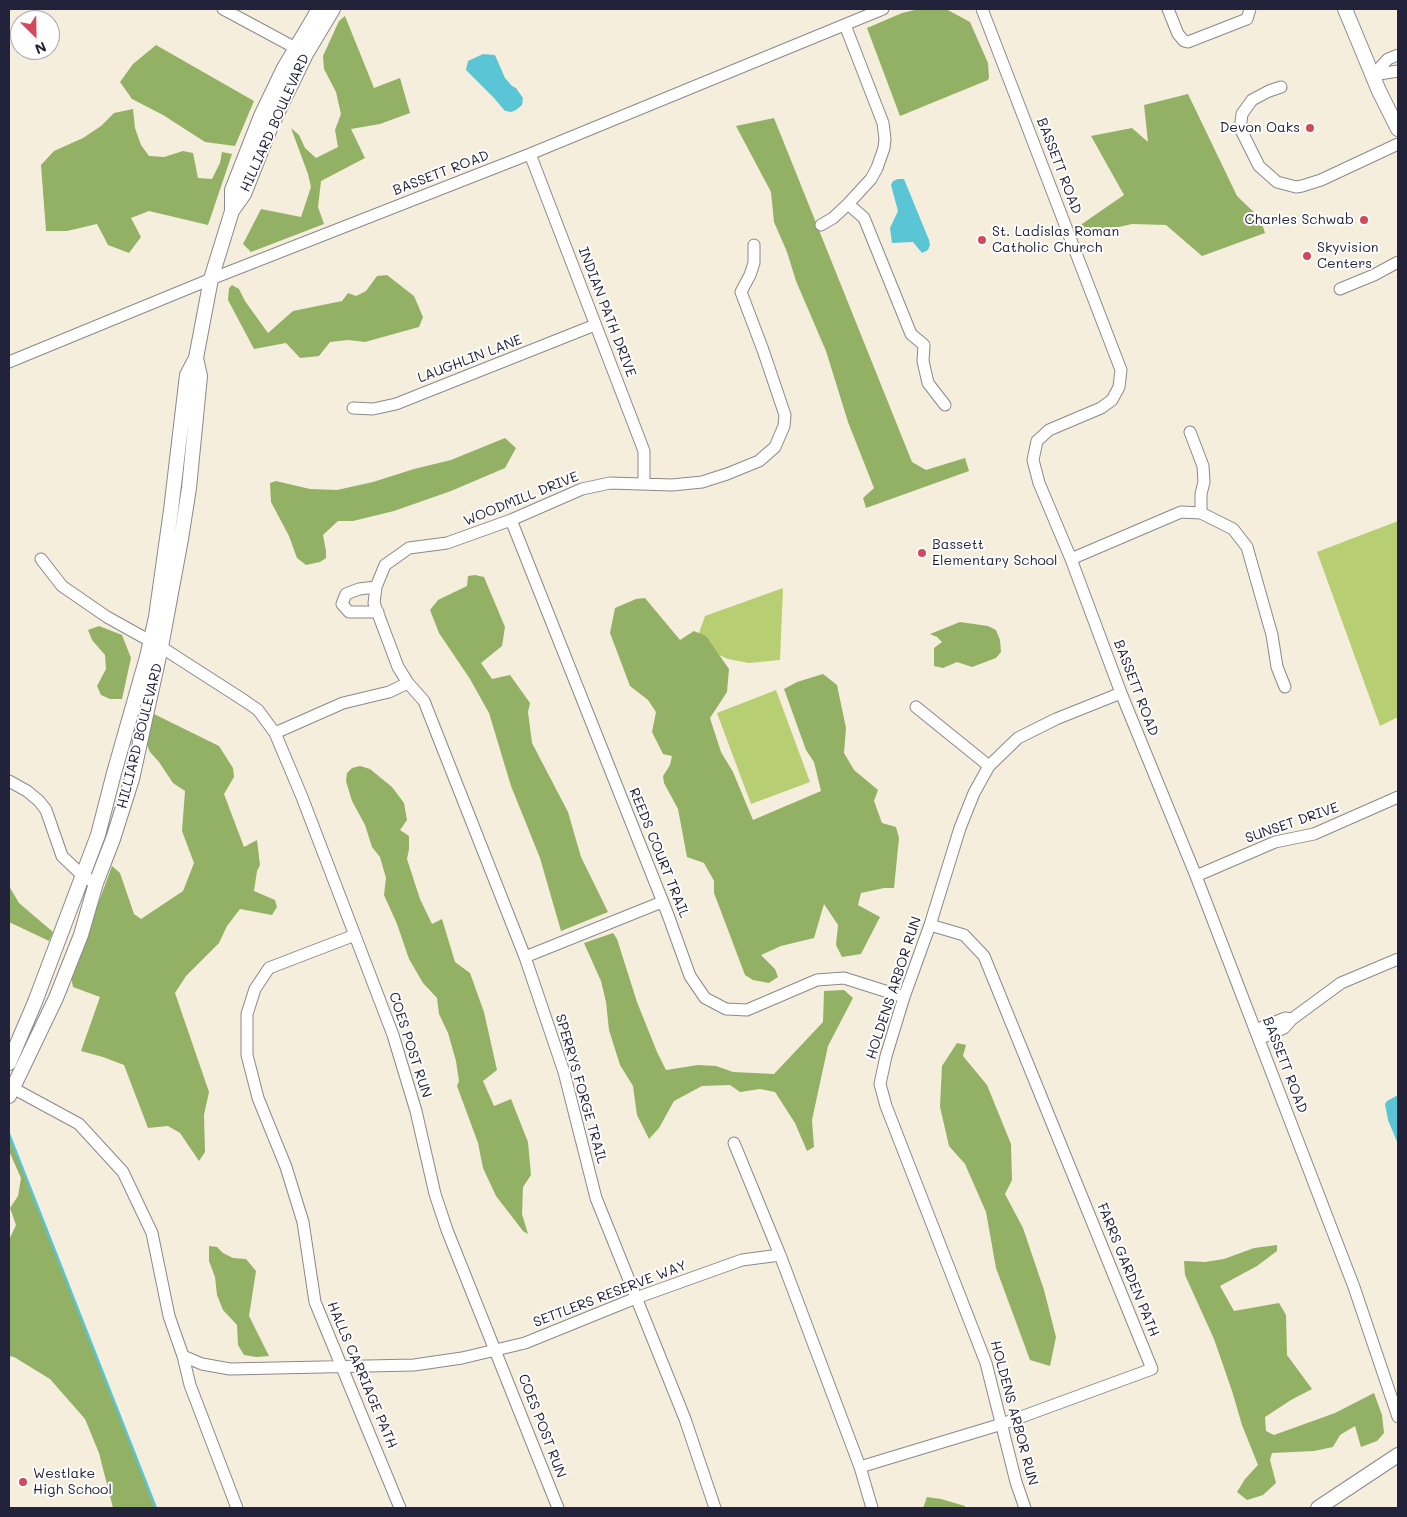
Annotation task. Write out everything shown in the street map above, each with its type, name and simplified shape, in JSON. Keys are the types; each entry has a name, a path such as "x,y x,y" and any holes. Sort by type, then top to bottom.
{"main road":[{"name":"HILLIARD BOULEVARD","path":"9,1063 90,880 113,838 132,779 157,645 156,617 187,374 196,358 211,279 232,211 244,194 319,9"},
{"name":"HILLIARD BOULEVARD","path":"301,51 333,9"},
{"path":"1345,9 1398,129"},
{"name":"HILLIARD BOULEVARD","path":"10,1090 63,980 81,935 98,835 114,774 157,645"},
{"path":"1318,1508 1398,1455"}],"street":[{"path":"223,9 301,51"},
{"name":"BASSETT ROAD","path":"9,362 211,279 530,154 883,9"},
{"name":"BASSETT ROAD","path":"982,9 1121,370 1119,387 1112,400 1101,408 1049,430 1037,441 1033,460 1039,483 1071,559 1121,693 1196,876 1257,1034 1354,1287 1398,1416"},
{"path":"1168,9 1178,34 1184,41 1188,42 1247,19 1250,9"},
{"path":"820,225 834,218 871,179 882,157 886,139 883,123 845,25"},
{"path":"1373,75 1388,59 1398,55"},
{"path":"1373,75 1398,71"},
{"path":"1281,87 1252,100 1242,114 1240,122 1241,130 1259,166 1277,182 1302,186 1321,180 1398,144"},
{"name":"INDIAN PATH DRIVE","path":"530,154 644,451 644,483"},
{"path":"848,204 864,218 911,334 924,345 923,361 928,383 946,405"},
{"name":"WOODMILL DRIVE","path":"376,587 385,565 409,548 447,543 511,520 582,489 610,483 672,485 702,482 759,461 775,446 784,426 785,415 741,292 754,263 754,245"},
{"path":"1340,289 1374,275 1398,262"},
{"name":"LAUGHLIN LANE","path":"353,408 373,409 396,404 595,325"},
{"path":"1190,432 1203,466 1204,482 1201,513"},
{"path":"1071,559 1181,512 1201,513 1233,529 1247,547 1272,635 1277,667 1285,687"},
{"name":"REEDS COURT TRAIL","path":"511,520 690,976 705,998 726,1009 748,1010 817,980 844,978 904,998"},
{"name":"COES POST RUN","path":"41,559 62,586 106,618 157,645 258,710 275,733 302,797 393,1034 416,1111 435,1194 444,1220 558,1508"},
{"path":"376,587 359,589 346,594 342,604 349,612 378,612"},
{"name":"SPERRYS FORGE TRAIL","path":"376,587 374,603 398,667 408,683 424,701 524,956 564,1072 596,1198 685,1419 715,1508"},
{"path":"275,733 343,703 389,692 408,683"},
{"name":"HOLDENS ARBOR RUN","path":"1025,1508 1016,1482 986,1363 886,1106 880,1084 886,1056 904,998 930,925 960,828 974,793 989,766 1018,738 1056,719 1121,693"},
{"path":"916,707 989,766"},
{"path":"9,781 27,791 39,801 46,810 62,856 90,880"},
{"name":"SUNSET DRIVE","path":"1196,876 1275,842 1314,834 1398,797"},
{"path":"524,956 662,902"},
{"name":"FARRS GARDEN PATH","path":"860,1467 1002,1424 1152,1369 984,956 964,935 930,925"},
{"name":"HALLS CARRIAGE PATH","path":"355,935 269,968 255,988 247,1014 247,1055 258,1098 286,1167 303,1222 315,1302 400,1508"},
{"path":"1257,1034 1285,1018 1292,1019 1341,983 1398,959"},
{"path":"10,1090 78,1124 123,1172 152,1233 169,1316 183,1356 190,1385 237,1508"},
{"path":"734,1143 780,1255 860,1467 872,1508"},
{"name":"SETTLERS RESERVE WAY","path":"183,1356 202,1364 230,1369 414,1365 525,1343 636,1298 742,1260 780,1255"}],"green space":[{"path":"919,9 946,9 970,22 988,63 989,77 988,80 900,116 867,28 902,13"},
{"path":"345,16 374,88 400,78 410,113 380,124 351,129 365,158 321,181 318,207 324,224 251,252 243,244 261,209 301,217 311,187 291,128 299,135 305,148 316,158 338,147 335,130 341,114 336,92 324,69 323,56 339,21"},
{"path":"156,45 254,101 235,146 205,142 163,115 132,99 120,82 133,64"},
{"path":"1188,94 1237,196 1260,218 1265,233 1202,256 1166,225 1132,224 1084,235 1079,226 1124,195 1091,136 1132,128 1148,142 1144,105"},
{"path":"133,109 135,128 141,145 149,156 164,157 183,151 193,153 198,178 212,179 220,163 222,152 232,154 208,225 149,211 131,218 141,237 129,253 108,245 97,224 67,231 46,231 41,165 54,151 83,138 101,126 114,113"},
{"path":"774,118 912,462 926,470 965,458 969,471 866,508 863,498 874,488 848,422 826,351 796,281 787,252 774,222 771,192 736,126"},
{"path":"387,275 414,296 423,317 419,327 365,342 348,340 330,342 319,356 300,358 286,343 254,349 228,300 229,288 232,285 239,289 245,301 268,333 293,311 342,301 348,293 356,296 366,291 377,276"},
{"path":"505,438 516,448 505,468 451,491 394,511 353,521 338,521 323,535 326,558 320,562 306,565 297,558 289,536 271,502 270,483 276,481 310,489 337,490 451,460"},
{"path":"1398,521 1398,717 1380,726 1317,552"},
{"path":"468,576 484,577 505,627 502,646 481,663 492,679 510,675 530,703 528,712 532,743 568,812 581,857 608,912 561,931 540,858 511,786 489,713 470,679 439,633 430,610 438,600 467,586"},
{"path":"783,588 780,660 749,663 728,659 695,644 705,616"},
{"path":"645,598 680,640 694,631 706,636 729,669 727,692 710,718 721,752 733,772 753,820 821,791 814,762 806,750 784,689 797,682 823,674 837,685 846,728 844,753 854,770 878,790 874,801 882,823 896,827 899,838 894,888 861,893 858,905 880,917 861,954 842,957 836,945 838,925 824,904 814,938 781,946 761,955 775,969 778,977 769,983 753,980 745,975 714,893 714,881 704,863 687,857 678,809 664,783 663,776 670,765 672,756 663,754 652,732 656,712 648,700 630,686 610,633 615,608 636,599"},
{"path":"960,622 988,626 996,630 1000,640 1001,652 996,658 972,667 957,662 943,668 934,666 934,648 942,642 930,634"},
{"path":"99,626 122,635 131,658 122,699 110,699 101,695 97,686 106,669 105,655 92,640 88,630"},
{"path":"776,690 810,782 751,804 717,713"},
{"path":"154,714 219,746 233,768 234,777 224,794 244,847 257,840 260,865 257,871 254,891 275,900 277,907 272,915 240,909 227,926 219,943 186,976 175,993 209,1092 204,1115 205,1152 199,1161 180,1133 168,1126 148,1128 124,1065 81,1051 100,997 73,987 71,977 112,866 120,873 134,914 141,919 183,891 194,863 182,831 185,791 173,783 147,745"},
{"path":"360,766 370,769 392,787 404,803 407,820 400,830 409,836 407,859 420,899 432,924 442,919 455,962 470,973 484,1012 497,1070 483,1081 494,1106 511,1099 528,1142 531,1175 523,1187 522,1214 528,1234 523,1231 496,1196 483,1168 478,1143 457,1086 459,1081 456,1061 448,1033 439,1014 437,998 423,983 409,959 397,924 384,895 386,878 380,857 372,847 365,825 352,801 346,781 347,773 352,768"},
{"path":"9,886 19,903 53,932 49,941 9,922"},
{"path":"613,933 617,939 637,1002 666,1070 698,1065 716,1066 733,1072 774,1074 823,1022 824,991 844,990 853,998 828,1046 812,1120 814,1147 807,1151 795,1123 775,1092 760,1089 740,1092 730,1085 702,1086 674,1101 659,1128 649,1139 637,1115 633,1086 620,1065 609,1030 606,1002 601,981 584,943"},
{"path":"957,1043 966,1045 963,1056 987,1085 1011,1144 1012,1180 1005,1194 1023,1228 1044,1290 1056,1337 1050,1366 1030,1360 996,1268 986,1212 965,1164 949,1146 940,1107 942,1066"},
{"path":"9,1134 156,1508 113,1508 99,1453 85,1419 50,1379 14,1357 9,1356 9,1240 16,1225 10,1208 18,1196 21,1178 9,1151"},
{"path":"1277,1245 1277,1251 1257,1266 1220,1286 1234,1311 1279,1303 1286,1315 1287,1355 1312,1389 1265,1417 1266,1431 1274,1435 1335,1413 1374,1393 1382,1415 1384,1433 1377,1441 1361,1447 1355,1426 1340,1435 1333,1447 1314,1451 1272,1453 1270,1460 1276,1483 1263,1495 1247,1500 1237,1492 1245,1479 1258,1465 1242,1425 1214,1339 1185,1275 1184,1261 1205,1262 1224,1259 1254,1248"},
{"path":"209,1246 217,1247 223,1253 233,1258 246,1259 256,1271 249,1316 269,1356 256,1357 244,1355 238,1345 237,1325 223,1310 217,1295 215,1277 209,1261"},
{"path":"927,1497 941,1499 965,1506 965,1508 923,1508"}],"water":[{"path":"483,54 495,55 505,78 523,98 522,105 516,110 511,112 505,111 466,70 468,61"},
{"path":"904,179 929,240 928,250 922,253 913,242 892,243 890,228 898,211 891,185 893,181"},
{"path":"1398,1095 1398,1144 1388,1120 1385,1104"}],"waterway":[{"path":"9,1134 156,1508"}],"place":[{"name":"Devon Oaks","path":"1310,128"},
{"name":"Charles Schwab","path":"1364,220"},
{"name":"St. Ladislas Roman Catholic Church","path":"982,240"},
{"name":"Skyvision Centers","path":"1307,256"},
{"name":"Bassett Elementary School","path":"922,553"},
{"name":"Westlake High School","path":"23,1482"}]}
